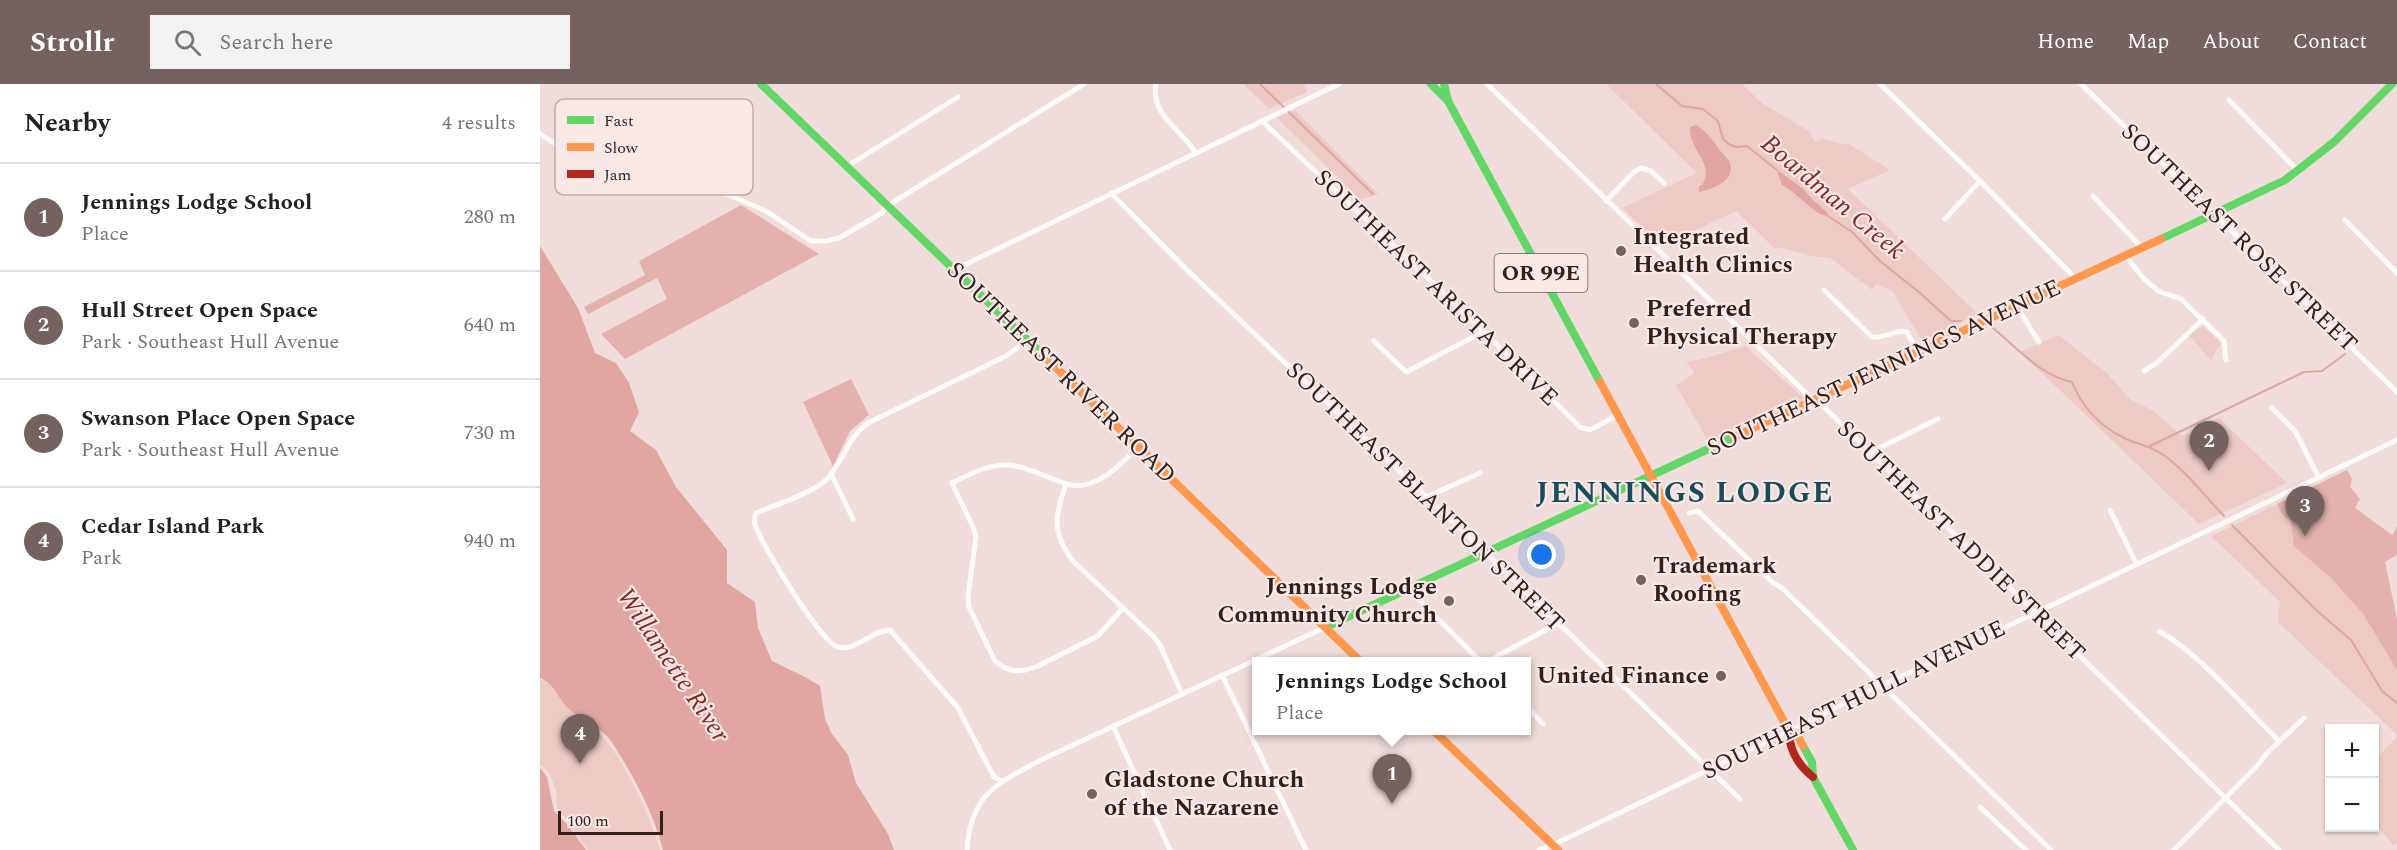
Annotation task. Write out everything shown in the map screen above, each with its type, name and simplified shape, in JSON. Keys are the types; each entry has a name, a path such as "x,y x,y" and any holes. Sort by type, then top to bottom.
{"main road":[{"name":"SOUTHEAST RIVER ROAD","path":"761,84 1356,657"},
{"name":"OR 99E","path":"1431,84 1448,101"},
{"name":"OR 99E","path":"1444,84 1448,101 1651,477 1789,731 1799,738 1812,762 1813,777"},
{"name":"SOUTHEAST JENNINGS AVENUE","path":"1326,627 2267,190 2299,172 2324,151 2392,84"},
{"name":"OR 99E","path":"1789,731 1788,743 1801,768 1813,777 1853,850"},
{"path":"1438,735 1555,847"}],"street":[{"path":"729,195 766,211 812,241 839,238 1084,84"},
{"path":"1156,84 1155,96 1158,109 1190,143 1195,152"},
{"path":"954,270 1340,84"},
{"name":"SOUTHEAST ADDIE STREET","path":"1487,84 2279,850"},
{"path":"1880,84 2076,279"},
{"name":"SOUTHEAST ROSE STREET","path":"2081,84 2397,392"},
{"path":"846,167 958,97"},
{"path":"2229,100 2299,172"},
{"name":"SOUTHEAST ARISTA DRIVE","path":"1262,121 1583,429 1590,430 1618,415"},
{"path":"540,134 555,143"},
{"path":"1606,201 1634,172 1641,168 1651,171 1664,183"},
{"path":"1945,219 1980,181"},
{"name":"SOUTHEAST BLANTON STREET","path":"1111,193 1186,269 1486,553 1740,799"},
{"path":"2093,196 2142,248"},
{"path":"2345,220 2397,273"},
{"path":"2126,256 2151,285 2165,294 2181,299 2203,319 2224,341 2226,360"},
{"path":"1824,290 1872,337 1883,337 1898,331 1907,332 1918,353"},
{"path":"2016,307 2039,342"},
{"path":"2144,371 2157,363 2203,319"},
{"path":"1374,341 1406,372 1483,332"},
{"path":"1002,781 994,777 958,708 890,630 882,630 847,647 839,648 831,644 804,609 755,524 756,513 823,483 831,474 851,439 868,423 1006,356 1027,340"},
{"path":"2272,408 2295,431 2319,478"},
{"path":"1869,453 1938,419"},
{"name":"SOUTHEAST HULL AVENUE","path":"1539,850 1555,847 1882,684 2396,443"},
{"path":"1123,608 1098,636 1089,642 1026,670 1005,668 995,661 967,602 976,537 974,527 952,483 983,468 1010,465 1066,484 1076,485 1097,480 1119,467 1137,447"},
{"path":"1426,497 1480,472"},
{"path":"831,474 853,519"},
{"path":"1066,484 1057,514 1058,535 1063,548 1073,561 1160,645 1182,694"},
{"path":"2110,510 2136,563"},
{"path":"1689,513 1694,511 1700,513 1882,684 2051,850"},
{"path":"1408,590 1475,657"},
{"path":"1495,657 1557,624"},
{"name":"SOUTHEAST JENNINGS AVENUE","path":"1261,657 1326,627"},
{"path":"2159,631 2171,638 2199,662 2279,741"},
{"name":"SOUTHEAST JENNINGS AVENUE","path":"967,850 976,811 991,789 1002,781 1252,661"},
{"path":"1222,675 1306,850"},
{"path":"1531,711 1544,724"},
{"path":"2174,850 2304,718"},
{"path":"1113,726 1170,850"},
{"path":"1980,807 2026,850"}],"shaded area":[{"path":"1243,84 1304,84 1307,92 1269,109"},
{"path":"1606,84 1742,84 1763,104 1809,131 1815,142 1823,138 1840,144 1849,144 1890,170 1848,189 1978,314 1922,341 1893,292 1877,284 1872,290 1830,258 1774,248 1736,211 1662,246 1622,208 1697,173"},
{"path":"1295,110 1378,194 1361,200 1277,118"},
{"path":"741,205 819,254 625,359 601,334 667,299 657,278 588,314 584,307 645,275 639,261"},
{"path":"2201,327 2221,343 2211,360 2189,336"},
{"path":"2058,335 2106,372 2131,400 2152,410 2182,436 2219,418 2287,483 2199,524 2020,352"},
{"path":"1745,346 1804,398 1708,441 1676,385 1695,373 1686,362"},
{"path":"851,379 869,415 850,431 833,466 803,402"},
{"path":"2347,470 2352,479 2350,487 2360,499 2355,508 2392,535 2397,527 2397,546 2332,578 2363,614 2397,670 2397,735 2278,622 2280,602 2211,536"},
{"path":"2347,470 2352,479 2350,487 2360,499 2355,508 2392,535 2397,527 2397,555 2385,562 2397,619 2397,670 2363,614 2331,578 2294,546 2291,521 2282,514 2277,504"},
{"path":"540,680 555,688 573,710 610,746 636,790 660,850 588,850 557,807 556,791 550,774 540,764"},
{"path":"2397,737 2397,843 2394,846 2379,829 2379,755"}],"water":[{"path":"1696,125 1709,135 1727,158 1731,170 1722,183 1699,192 1699,186 1702,185 1706,171 1691,136 1690,127"},
{"path":"1777,170 1804,189 1828,214 1822,215 1817,212 1782,185"},
{"name":"Willamette River","path":"540,246 578,308 595,353 616,363 629,383 639,412 630,431 656,450 676,487 727,550 727,583 755,602 758,628 772,661 820,686 825,719 832,734 848,755 856,783 888,834 894,850 663,850 642,794 611,741 602,731 569,709 553,688 540,678"},
{"path":"540,768 547,777 554,811 567,824 586,850 540,850"}],"waterway":[{"path":"1260,84 1373,194"},
{"name":"Boardman Creek","path":"1656,84 1682,106 1703,109 1718,121 1723,139 1729,144 1736,147 1747,146 1777,170"},
{"name":"Boardman Creek","path":"1825,214 1852,232 1880,261 1951,321 1961,321"},
{"path":"1993,328 2040,368 2072,382 2087,408 2107,428 2124,438 2157,451 2170,460 2224,516"},
{"path":"2150,446 2304,372 2322,371 2345,354"},
{"path":"2232,525 2315,609 2351,640 2382,691 2397,703"}],"traffic: fast":[{"path":"761,84 1044,356"},
{"path":"1431,84 1448,101"},
{"path":"1444,84 1448,101 1600,382"},
{"path":"2161,239 2285,180 2334,142 2392,84"},
{"path":"1326,627 1734,437"},
{"path":"1803,746 1812,762 1813,777 1853,850"}],"traffic: slow":[{"path":"1734,437 2161,239"},
{"path":"1044,356 1356,657"},
{"path":"1600,382 1789,731 1799,738 1803,746"},
{"path":"1438,735 1558,850"}],"traffic: jam":[{"path":"1789,731 1795,757 1813,777"}],"place":[{"name":"Integrated Health Clinics","path":"1621,251"},
{"name":"Preferred Physical Therapy","path":"1634,323"},
{"name":"Hull Street Open Space","path":"2209,471"},
{"name":"Swanson Place Open Space","path":"2305,536"},
{"name":"Trademark Roofing","path":"1641,580"},
{"name":"Jennings Lodge Community Church","path":"1449,601"},
{"name":"United Finance","path":"1721,676"},
{"name":"Cedar Island Park","path":"580,764"},
{"name":"Gladstone Church of the Nazarene","path":"1092,794"},
{"name":"Jennings Lodge School","path":"1392,804"}],"district":[{"name":"JENNINGS LODGE","path":"1685,493"}]}
